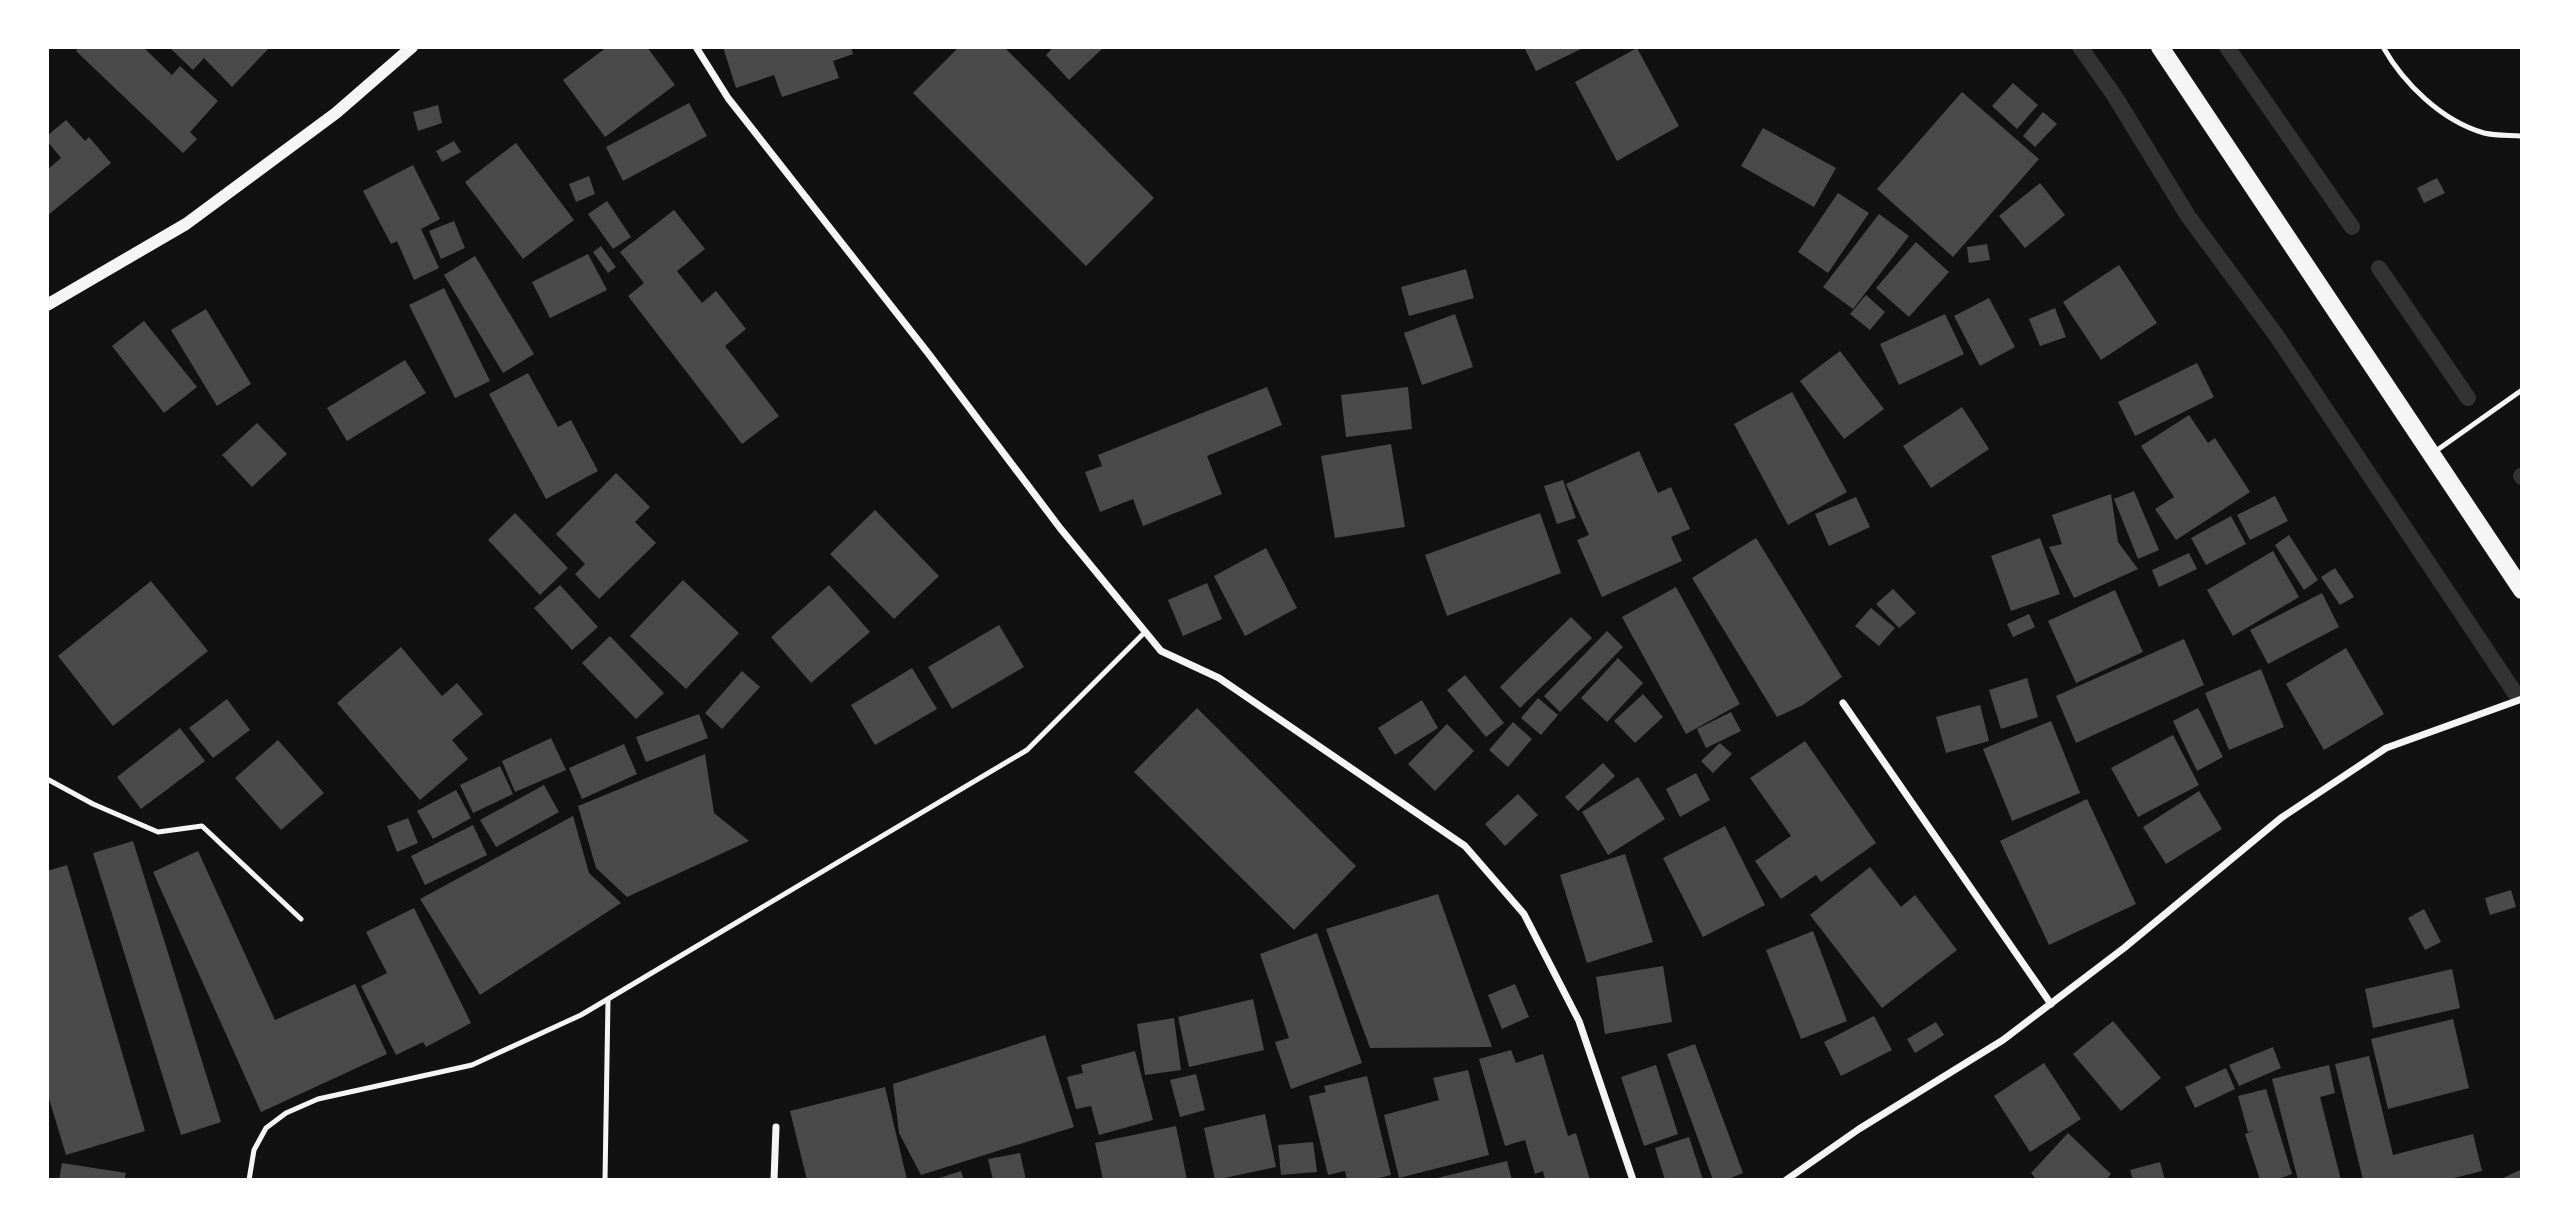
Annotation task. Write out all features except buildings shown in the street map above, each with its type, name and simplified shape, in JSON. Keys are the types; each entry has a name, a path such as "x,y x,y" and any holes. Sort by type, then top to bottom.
{"main road":[{"path":"2160,47 2522,590"}],"street":[{"path":"47,305 186,224 336,113 412,47"},
{"path":"696,47 728,99 928,353 1060,528 1161,651 1219,678 1465,846 1524,914 1579,1021 1633,1180"},
{"path":"1786,1180 1860,1129 2003,1040 2124,948 2281,818 2386,748 2522,699"},
{"path":"1843,703 2051,1004"},
{"path":"774,1180 776,1127"}],"lane":[{"path":"2383,47 2394,67 2417,92 2460,124 2486,133 2522,136"},
{"path":"2431,454 2522,390"},
{"path":"249,1180 254,1150 266,1128 286,1112 318,1099 472,1065 608,1000 1027,750 1145,632"},
{"path":"47,779 93,804 158,832 202,826 301,919"},
{"path":"606,1180 608,1000"}],"waterway":[{"path":"2080,47 2114,95 2188,216 2276,335 2515,693"},
{"path":"2227,47 2352,227"},
{"path":"2379,268 2468,398"}]}
